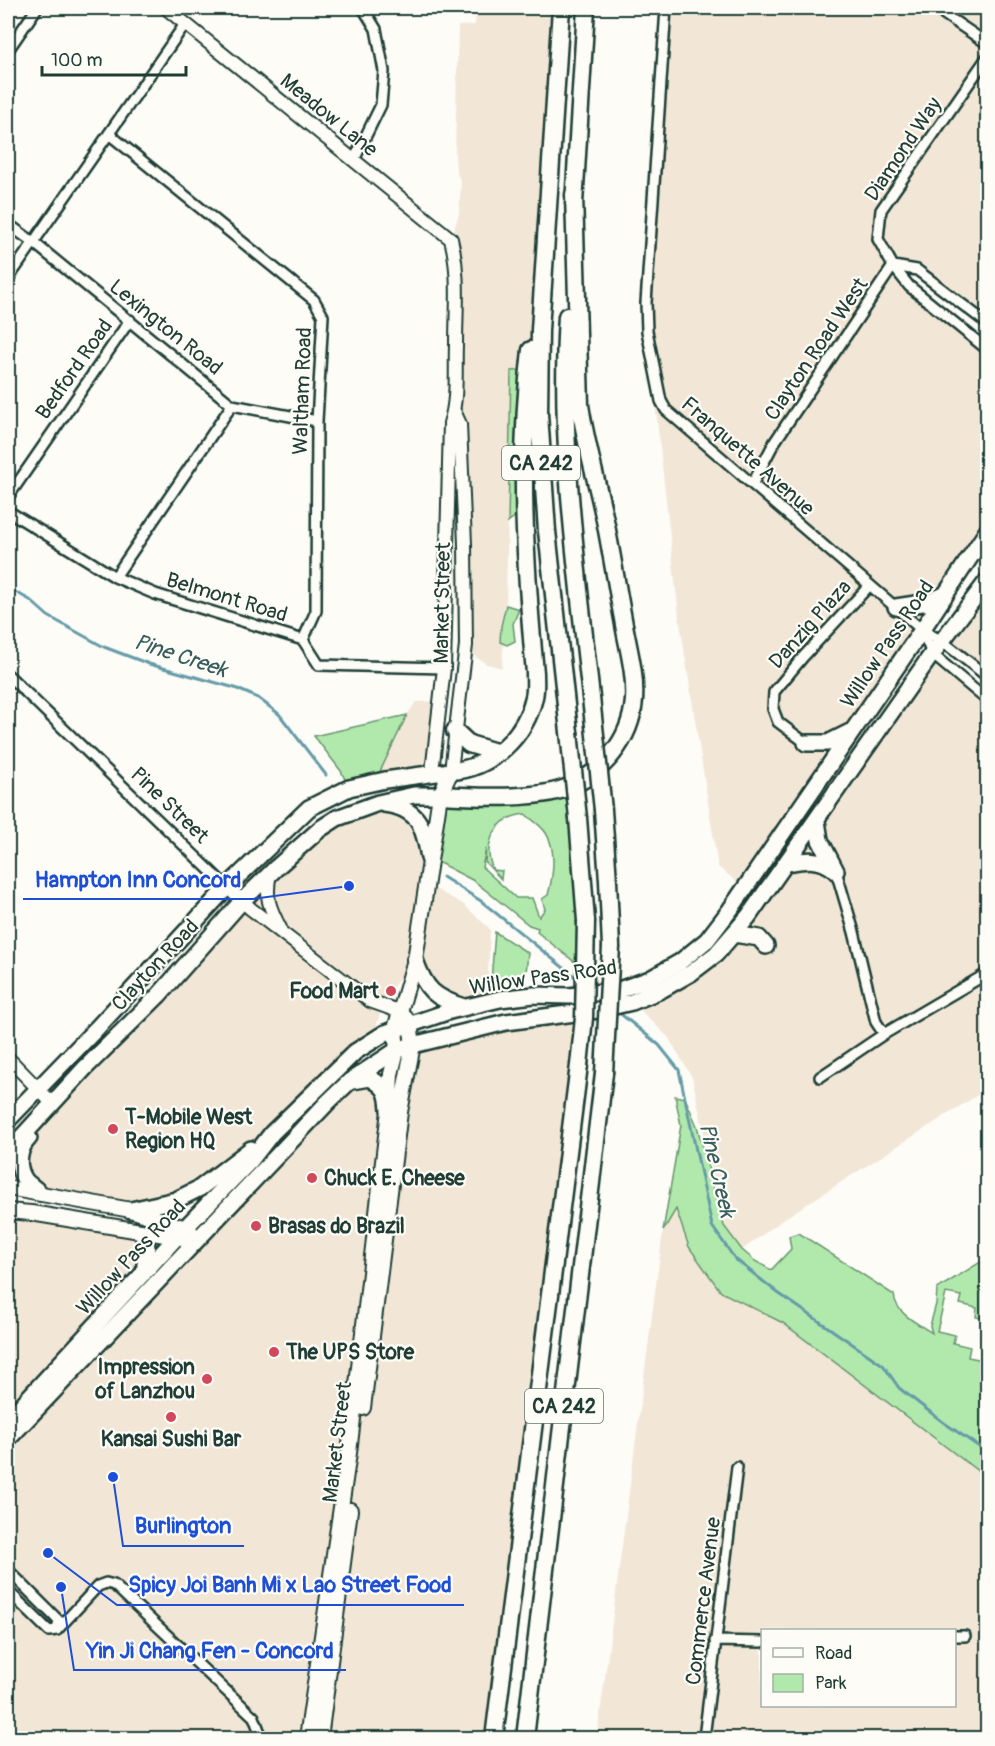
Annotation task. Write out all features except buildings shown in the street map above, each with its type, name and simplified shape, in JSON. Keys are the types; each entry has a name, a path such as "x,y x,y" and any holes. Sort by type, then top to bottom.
{"highway":[{"name":"CA 242","path":"494,1738 584,1018 586,921 579,818 547,531 539,414 540,330 561,8"},
{"name":"CA 242","path":"525,1738 604,1073 611,947 603,810 567,475 565,409 566,326 586,8"},
{"path":"451,771 478,765 499,753 521,729 531,709 534,695 535,673 523,508 523,462 525,396 549,194"},
{"path":"440,795 542,794 563,789 588,778 606,762 619,745 629,724 634,699 632,672 606,525 585,439 580,405 574,194"},
{"path":"454,731 469,744 499,753"}],"main road":[{"name":"Willow Pass Road","path":"8,1420 251,1160 272,1133 355,1052 402,1021 507,998 619,990 650,979 680,962 707,940 922,630 987,530"},
{"name":"Willow Pass Road","path":"8,1439 199,1237 350,1082 397,1050 413,1045 506,1022 611,1006 661,990 691,973 716,954 734,934 787,863 932,654 987,580"},
{"path":"896,607 919,605 946,594"},
{"path":"806,743 828,743 853,730"},
{"name":"Market Street","path":"307,1738 349,1453 389,1110 391,1074 415,960 440,795 451,771"},
{"name":"Clayton Road","path":"8,1120 97,1028 227,887 309,808 350,788 432,772 451,771"},
{"name":"Market Street","path":"432,772 440,795"},
{"name":"Clayton Road","path":"8,1152 85,1068 159,995 242,901 320,829 337,818 378,803 414,795 440,795"},
{"path":"378,803 394,805 416,816 425,836 429,858"},
{"path":"816,821 820,840 836,871"},
{"path":"787,863 810,859 826,863 836,871"},
{"path":"734,934 759,938 766,946"},
{"path":"415,960 420,976 429,991 450,1003 467,1008"},
{"name":"Market Street","path":"320,1738 400,1112 413,1045 402,1021"},
{"name":"Clayton Road","path":"85,1068 97,1028"},
{"path":"350,1082 370,1077 380,1084 388,1094 389,1110"},
{"path":"40,1193 25,1179 20,1168 19,1156 25,1141 46,1119 56,1102"},
{"path":"131,1210 176,1200 200,1188 272,1133"},
{"path":"370,1264 375,1253 380,1225 387,1217 382,1211 385,1188 381,1173"},
{"path":"8,1188 131,1210 181,1233"},
{"path":"8,1211 142,1232 181,1233 199,1237"},
{"path":"142,1232 147,1247 144,1273"},
{"path":"49,1395 78,1356 74,1349"}],"street":[{"path":"8,50 37,8"},
{"name":"Meadow Lane","path":"166,8 451,239 456,261"},
{"path":"354,160 381,105 384,71 375,29 363,8"},
{"name":"Franquette Avenue","path":"666,8 646,303 646,331 663,406 922,630"},
{"path":"935,8 987,44"},
{"path":"8,279 185,24"},
{"name":"Diamond Way","path":"987,56 881,210 878,239 893,266 909,286 987,350"},
{"name":"Waltham Road","path":"109,134 314,300 323,316 317,421 316,611 303,640"},
{"name":"Lexington Road","path":"8,225 33,242 232,405 317,421"},
{"name":"Market Street","path":"432,772 444,668 450,423 454,411 458,280 456,261"},
{"path":"893,266 916,270 987,324"},
{"name":"Clayton Road West","path":"753,483 774,443 893,266"},
{"name":"Bedford Road","path":"8,497 130,320"},
{"path":"115,576 232,405"},
{"name":"Market Street","path":"451,771 466,645 460,424 454,411"},
{"name":"Belmont Road","path":"8,511 115,576 155,594 303,640 319,665 444,668"},
{"name":"Danzig Plaza","path":"806,743 778,722 772,709 774,692 802,657 870,585"},
{"path":"922,630 942,641 987,677"},
{"path":"922,630 932,654 987,700"},
{"name":"Pine Street","path":"8,675 242,901 370,1001 402,1021"},
{"path":"836,871 876,1022 884,1035"},
{"path":"270,873 267,888 268,904 284,934"},
{"path":"820,1077 884,1035 987,973"},
{"path":"8,1058 38,1088 56,1102"},
{"name":"Commerce Avenue","path":"704,1738 737,1467"},
{"path":"8,1570 59,1621 57,1630"},
{"path":"8,1591 49,1631 57,1630 98,1586 106,1583 114,1585 254,1717 262,1738"},
{"path":"956,1636 965,1636"},
{"path":"715,1641 761,1642"}],"shaded area":[{"path":"476,8 560,8 532,337 523,370 511,371 506,605 502,668 487,664 457,646 455,347 451,239 459,214 461,183 456,170 455,156 458,26 475,25"},
{"path":"666,8 987,8 987,324 917,270 894,267 987,350 987,530 745,888 718,867 679,617 647,331"},
{"path":"987,580 987,677 942,641"},
{"path":"932,654 987,701 987,1089 785,1218 742,1250 724,1226 692,1077 668,1037 632,1002 716,954"},
{"path":"440,701 432,772 375,782 407,715 416,702"},
{"path":"403,803 419,831 426,884 463,904 490,929 487,1002 467,1008 435,990 414,960 385,997 372,1040 272,1133 200,1188 131,1210 40,1193 25,1179 25,1141 320,829"},
{"path":"584,1011 494,1738 320,1738 400,1112 413,1045"},
{"path":"370,1078 388,1094 307,1738 8,1738 8,1439 328,1102"},
{"path":"676,1208 689,1247 721,1292 783,1323 987,1478 987,1738 597,1738 663,1231"},
{"path":"8,1211 142,1232 144,1273 8,1420"}],"green space":[{"path":"523,370 517,397 523,462 523,508 508,523 511,371"},
{"path":"506,605 519,609 513,624 515,641 507,645 500,642"},
{"path":"407,715 375,782 349,788 341,771 314,736"},
{"path":"575,784 586,971 537,932 538,928 529,925 474,881 430,858 440,795","holes":["525,814 546,833 552,847 550,888 548,895 542,899 545,909 539,917 532,898 516,898 482,867 486,849 485,862 501,879 502,871 493,870 490,860 490,842 499,826 506,820"]},
{"path":"495,932 528,953 526,973 491,981"},
{"path":"675,1096 685,1098 697,1126 724,1226 742,1250 771,1270 791,1249 789,1236 799,1233 894,1295 903,1313 932,1333 930,1326 936,1304 937,1289 987,1258 987,1265 982,1267 987,1282 987,1319 976,1317 977,1308 960,1304 962,1296 946,1293 937,1331 955,1335 953,1343 970,1347 968,1357 983,1360 987,1341 987,1478 783,1323 721,1292 689,1247 676,1209 663,1231 681,1125"}],"waterway":[{"name":"Pine Creek","path":"8,588 30,600 48,616 104,647 149,664 235,688 258,698 279,714 326,775"},
{"name":"Pine Creek","path":"443,877 481,901 580,981"},
{"name":"Pine Creek","path":"617,1011 659,1045 679,1070 712,1226 735,1259 778,1293 883,1365 899,1388 988,1453"}],"place":[{"name":"Hampton Inn Concord","path":"349,886"},
{"name":"Food Mart","path":"391,991"},
{"name":"T-Mobile West Region HQ","path":"113,1129"},
{"name":"Chuck E. Cheese","path":"312,1178"},
{"name":"Brasas do Brazil","path":"256,1226"},
{"name":"The UPS Store","path":"274,1352"},
{"name":"Impression of Lanzhou","path":"207,1379"},
{"name":"Kansai Sushi Bar","path":"171,1417"},
{"name":"Burlington","path":"113,1477"},
{"name":"Spicy Joi Banh Mi x Lao Street Food","path":"48,1553"},
{"name":"Yin Ji Chang Fen - Concord","path":"61,1587"}]}
